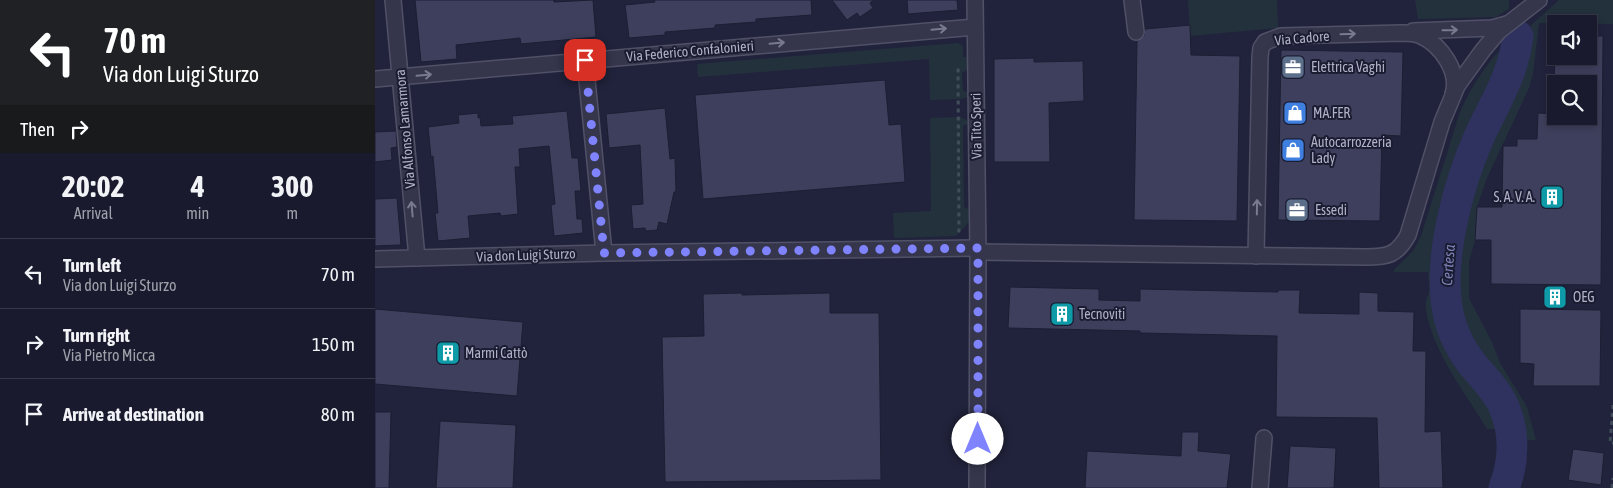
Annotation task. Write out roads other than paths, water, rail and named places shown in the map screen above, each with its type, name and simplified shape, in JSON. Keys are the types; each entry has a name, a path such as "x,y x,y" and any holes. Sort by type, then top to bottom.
{"street":[{"name":"Via Alfonso Lamarmora","path":"393,0 417,258"},
{"name":"Via Tito Speri","path":"975,0 978,250 977,488"},
{"path":"1133,0 1136,32"},
{"name":"Via Cadore","path":"1452,95 1463,76 1502,27 1539,0"},
{"name":"Via Federico Confalonieri","path":"375,79 975,27"},
{"path":"1402,33 1425,30 1502,27"},
{"name":"Via Cadore","path":"978,250 1256,256 1374,258 1389,256 1400,248 1412,226 1455,84 1453,73 1438,48 1421,36 1402,33 1281,36 1268,40 1263,45 1260,57 1256,256"},
{"path":"585,60 604,253"},
{"name":"Via don Luigi Sturzo","path":"375,259 604,253 978,250"},
{"path":"1260,488 1263,438"}],"waterway":[{"name":"Certesa","path":"1504,488 1510,468 1512,448 1508,417 1498,396 1473,365 1458,342 1447,308 1445,280 1449,238 1458,195 1479,137 1508,76 1518,36"}],"place":[{"name":"Elettrica Vaghi","path":"1293,67"},
{"name":"MA.FER","path":"1295,113"},
{"name":"Autocarrozzeria Lady","path":"1293,150"},
{"name":"S. A. V. A.","path":"1552,197"},
{"name":"Essedi","path":"1297,210"},
{"name":"OEG","path":"1555,297"},
{"name":"Tecnoviti","path":"1062,314"},
{"name":"Marmi Cattò","path":"448,353"}]}
